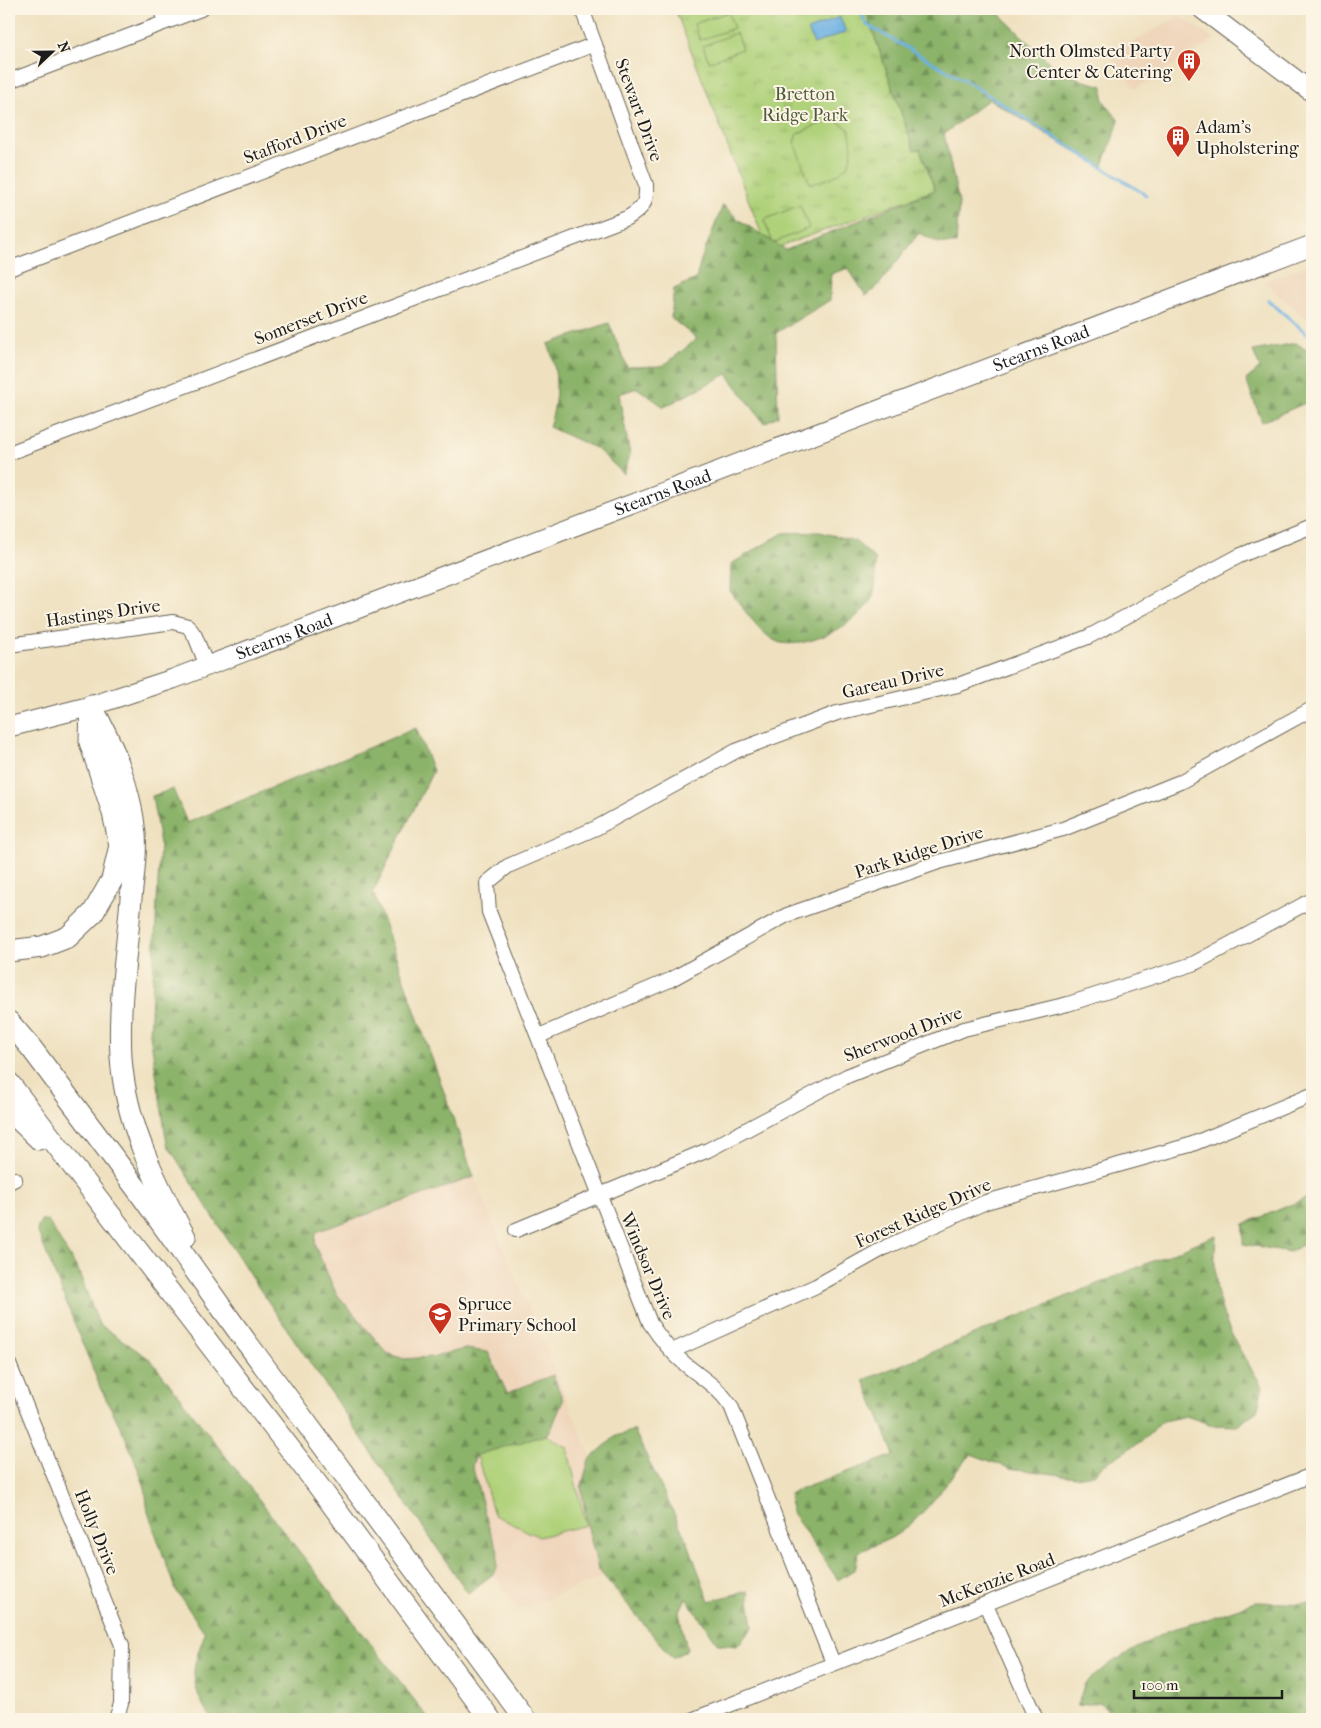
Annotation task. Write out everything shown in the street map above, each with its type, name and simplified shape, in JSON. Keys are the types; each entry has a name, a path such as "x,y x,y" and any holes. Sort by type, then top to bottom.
{"highway":[{"path":"9,951 42,947 68,937 93,913 112,880 120,845 110,804 90,742 91,706"},
{"path":"91,706 107,733 127,794 135,834 121,1022 121,1057 125,1087 140,1144 164,1198 218,1302"},
{"path":"9,1022 32,1049 526,1719"},
{"path":"9,1082 317,1484 490,1719"},
{"path":"9,1110 94,1192"}],"main road":[{"path":"1202,9 1312,92"},
{"name":"Stearns Road","path":"9,727 91,706 207,666 1312,245"}],"street":[{"path":"160,9 166,22"},
{"path":"9,81 201,9"},
{"name":"Stewart Drive","path":"582,9 646,184 647,200 639,211 627,218"},
{"name":"Stafford Drive","path":"9,269 595,44"},
{"name":"Somerset Drive","path":"9,453 627,218"},
{"name":"Gareau Drive","path":"487,882 508,866 596,828 736,751 837,713 958,685 1088,637 1239,556 1312,526"},
{"name":"Hastings Drive","path":"9,645 173,622 188,626 196,636 207,666"},
{"name":"Park Ridge Drive","path":"539,1036 670,980 787,915 940,862 1063,830 1180,782 1312,708"},
{"name":"Windsor Drive","path":"487,882 489,912 650,1323 658,1335 684,1364 720,1390 731,1406 833,1664"},
{"name":"Sherwood Drive","path":"516,1230 708,1150 847,1076 964,1029 1068,1004 1193,964 1312,900"},
{"name":"Forest Ridge Drive","path":"672,1350 816,1286 886,1247 986,1202 1190,1145 1312,1095"},
{"name":"Holly Drive","path":"9,1364 122,1645 121,1704 116,1719"},
{"name":"McKenzie Road","path":"694,1719 1312,1475"},
{"path":"986,1605 1036,1719"}],"shaded area":[{"path":"1179,16 1215,39 1135,89 1110,55"},
{"path":"1312,264 1312,325 1264,281"},
{"name":"Spruce Primary School","path":"474,1177 636,1564 518,1610 392,1428 285,1243"}],"green space":[{"name":"Bretton Ridge Park","path":"675,9 865,9 914,149 920,149 935,190 768,251"},
{"path":"865,9 994,9 1051,64 1081,80 1103,86 1103,100 1119,121 1102,168 989,99 944,134 959,203 956,244 939,243 919,233 877,287 866,296 848,268 831,274 830,300 776,333 778,416 764,423 727,374 664,407 637,388 619,394 630,455 624,474 597,449 549,427 556,396 556,375 548,344 609,323 627,367 663,366 697,339 671,318 674,289 696,279 701,260 723,205 739,220 786,250 935,190 920,149 914,150"},
{"path":"728,12 734,28 700,40 694,24"},
{"path":"736,33 742,49 709,62 703,46"},
{"path":"833,118 849,129 852,152 850,160 846,167 832,177 810,184 794,142 797,134"},
{"path":"800,205 809,228 773,243 764,220"},
{"path":"1296,343 1312,354 1312,400 1262,422 1246,380 1260,368 1253,351"},
{"path":"820,532 855,541 875,559 875,591 864,609 844,626 831,633 805,642 781,643 767,635 760,628 730,591 731,564 783,533"},
{"path":"416,728 433,771 373,892 474,1177 316,1232 315,1246 336,1293 387,1353 404,1359 431,1357 465,1349 488,1352 507,1393 553,1375 563,1400 551,1430 546,1435 477,1455 472,1465 488,1525 498,1551 497,1567 493,1574 468,1593 252,1278 167,1144 150,1034 160,844 152,796 173,789 187,823"},
{"path":"1312,1196 1312,1239 1290,1252 1243,1244 1244,1224"},
{"path":"41,1220 48,1221 78,1270 99,1324 151,1360 429,1719 212,1719 204,1707 194,1678 196,1660 205,1633 175,1589 148,1512 145,1487 125,1436 100,1387 37,1230"},
{"path":"1216,1235 1215,1259 1219,1299 1231,1332 1263,1387 1257,1411 1237,1426 1212,1425 1186,1416 1163,1421 1143,1440 1105,1464 1094,1474 1076,1477 1009,1468 971,1454 914,1521 891,1538 859,1552 855,1569 838,1580 791,1511 790,1493 894,1455 864,1380"},
{"path":"634,1430 688,1543 709,1601 748,1591 753,1627 737,1646 718,1644 686,1598 679,1613 687,1650 672,1658 598,1569 587,1524 581,1488 589,1460 616,1436"},
{"path":"546,1435 567,1447 586,1525 539,1537 494,1515 477,1455"},
{"path":"1256,1602 1312,1604 1312,1719 1114,1719 1100,1702 1077,1706 1085,1683 1114,1661 1169,1630 1199,1622"}],"water":[{"path":"840,17 846,32 814,44 808,30"}],"waterway":[{"path":"859,9 867,25 969,83 1146,195"},
{"path":"1268,300 1312,338"}],"place":[{"name":"North Olmsted Party Center & Catering","path":"1189,82"},
{"name":"Adam's Upholstering","path":"1178,158"},
{"name":"Spruce Primary School","path":"440,1335"}]}
